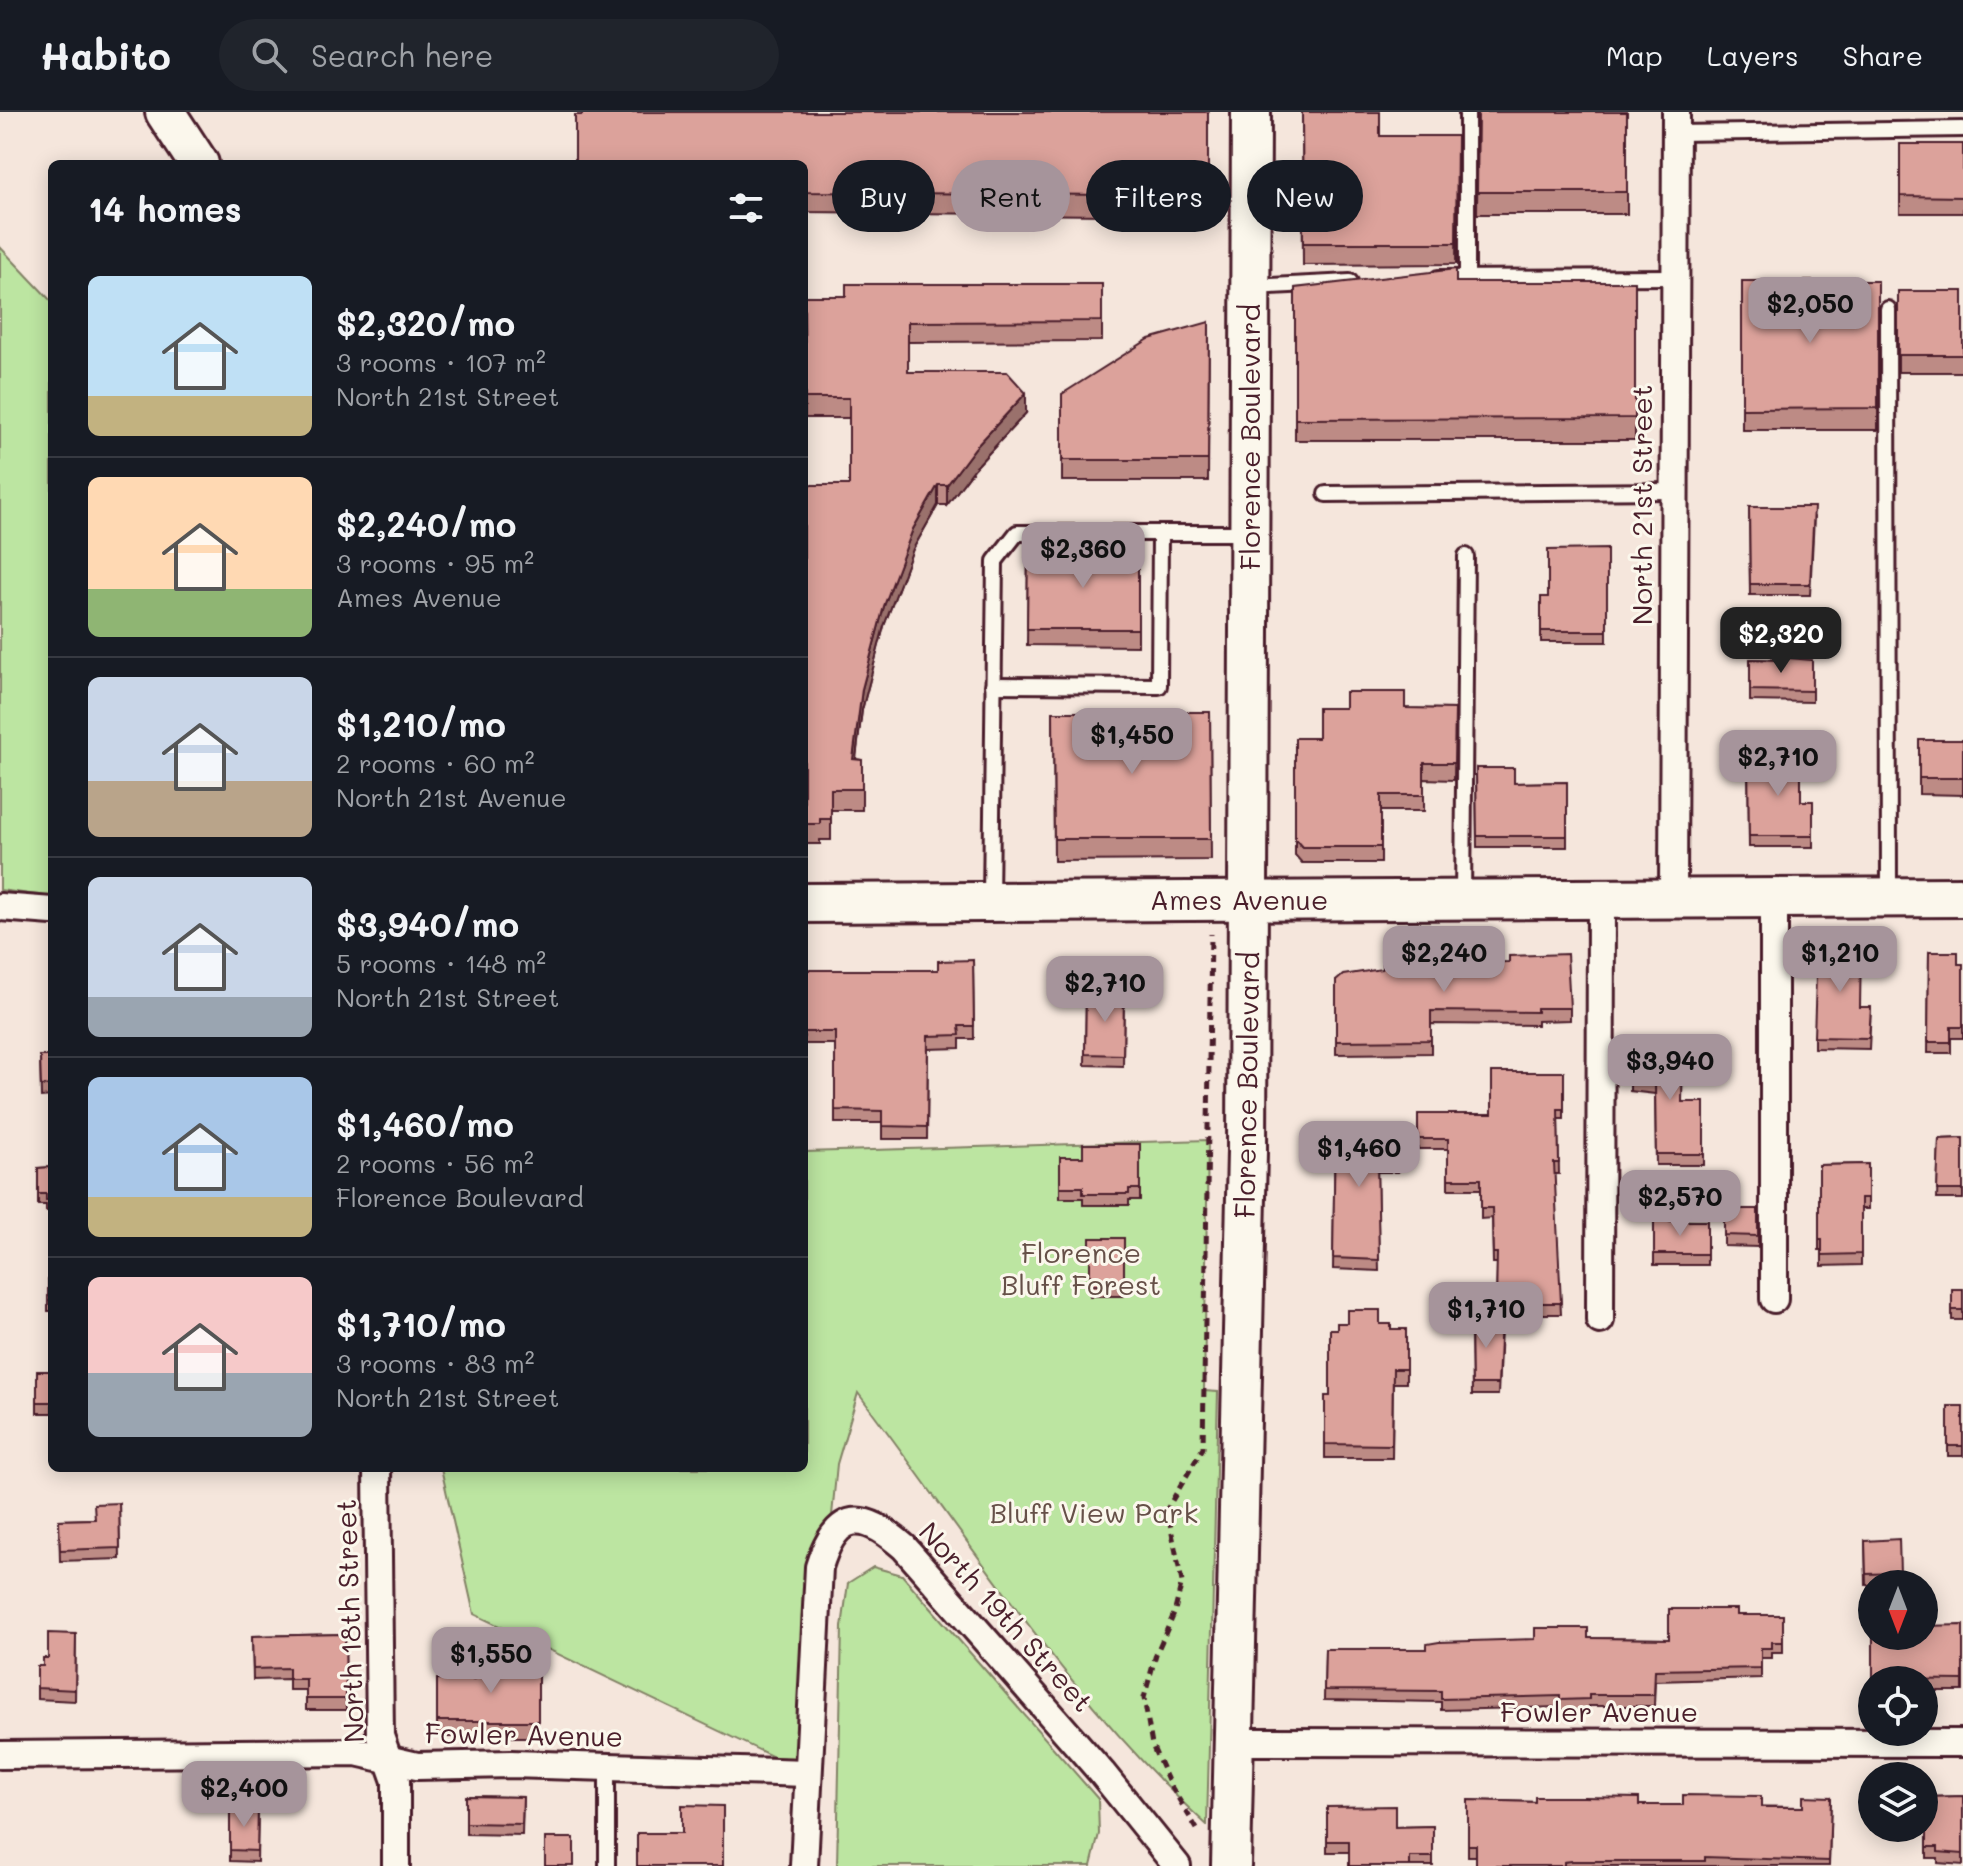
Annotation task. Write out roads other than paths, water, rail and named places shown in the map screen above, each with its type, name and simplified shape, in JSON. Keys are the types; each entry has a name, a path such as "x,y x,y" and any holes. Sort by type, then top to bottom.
{"street":[{"path":"165,112 196,160"},
{"name":"Florence Boulevard","path":"1231,1866 1249,899 1251,112"},
{"name":"North 21st Street","path":"1673,898 1676,122"},
{"path":"1774,897 1774,1299"},
{"name":"Ames Avenue","path":"808,903 1963,897"},
{"path":"1600,1320 1601,899"},
{"path":"0,907 48,911"},
{"name":"North 18th Street","path":"377,1472 380,1736 396,1781 396,1866"},
{"name":"North 19th Street","path":"804,1866 819,1567 832,1535 853,1520 861,1519 881,1527 904,1547 1102,1773 1177,1866"},
{"name":"Fowler Avenue","path":"1235,1742 1963,1743"},
{"name":"Fowler Avenue","path":"0,1755 356,1752 417,1766 607,1767 807,1773"}],"lane":[{"path":"1467,112 1467,277"},
{"path":"1676,122 1963,129"},
{"path":"1420,279 1675,277"},
{"path":"1250,287 1359,282"},
{"path":"1888,309 1889,897"},
{"path":"1326,494 1674,491"},
{"path":"991,902 995,561 1003,546 1017,533 1250,533"},
{"path":"993,685 1159,686 1160,533"},
{"path":"1463,899 1466,556"},
{"path":"607,1767 607,1866"}],"park label":[{"name":"Florence Bluff Forest","path":"1081,1269"},
{"name":"Bluff View Park","path":"1094,1513"}]}
